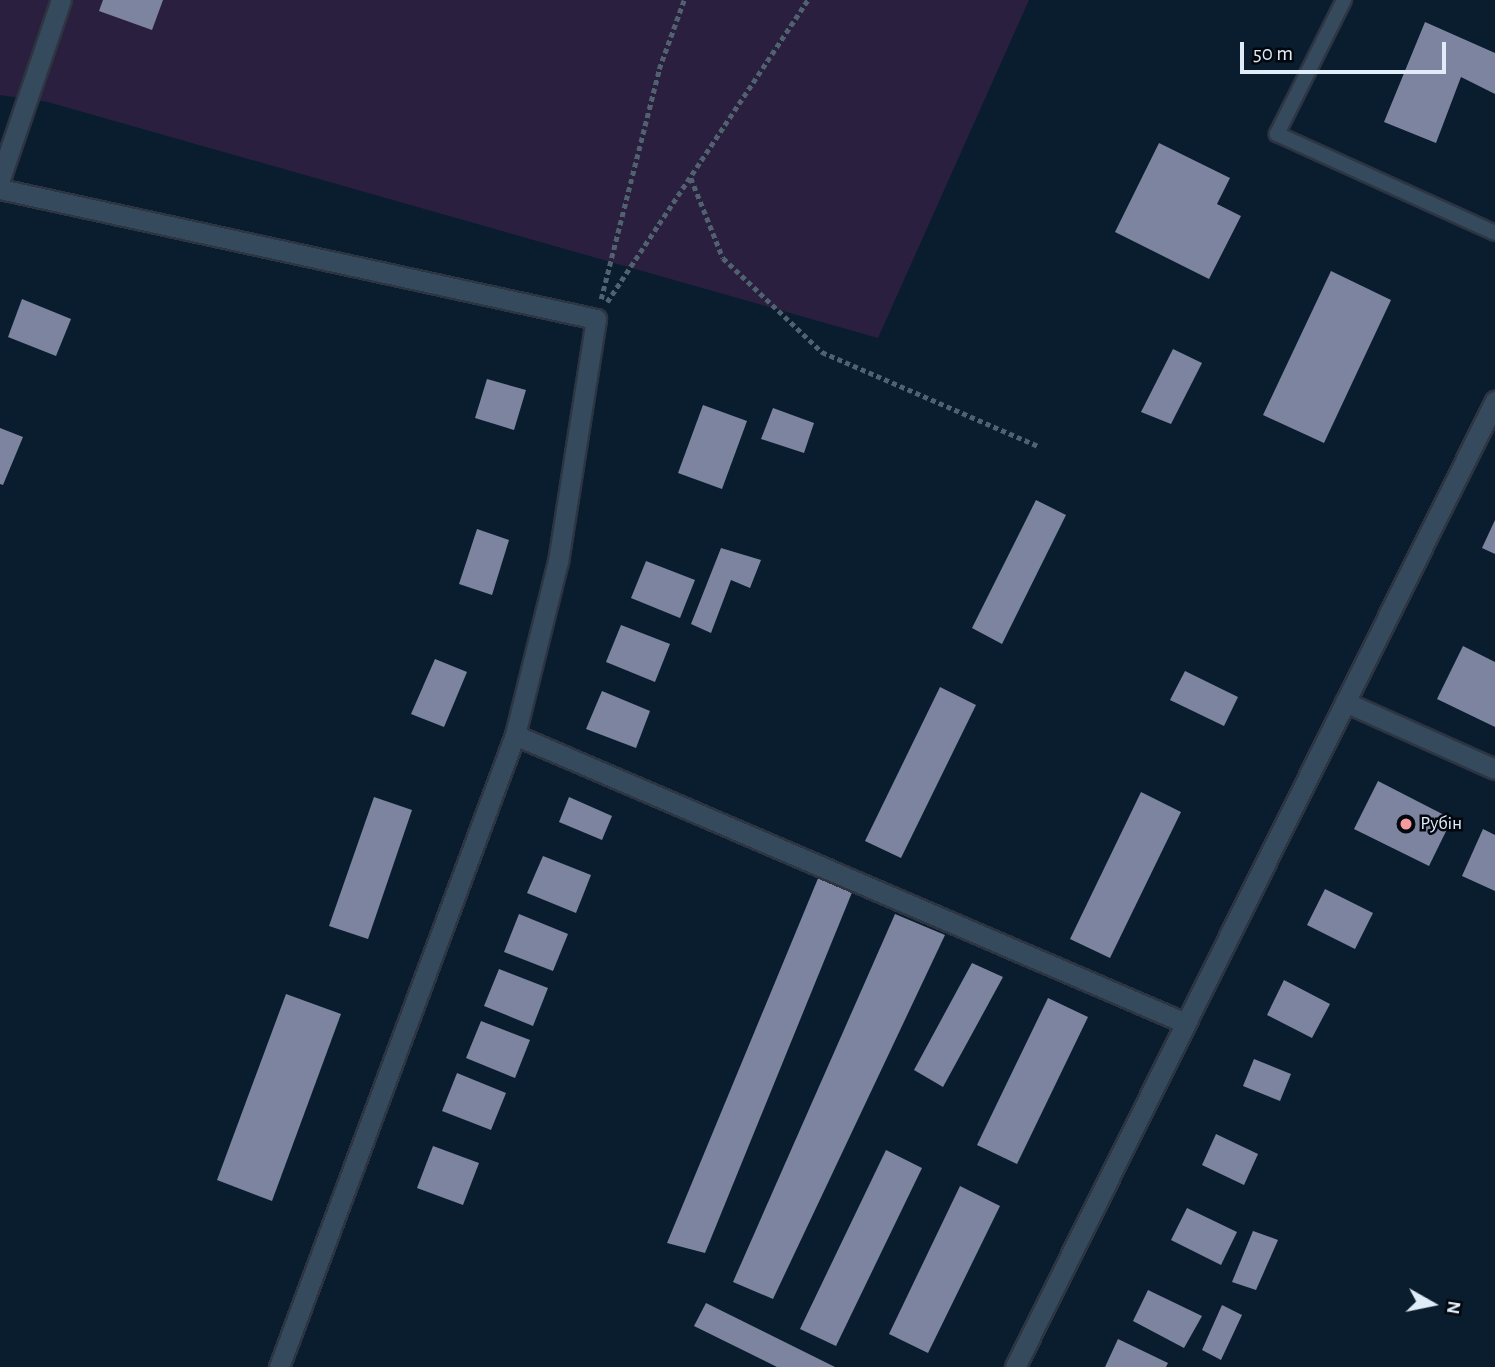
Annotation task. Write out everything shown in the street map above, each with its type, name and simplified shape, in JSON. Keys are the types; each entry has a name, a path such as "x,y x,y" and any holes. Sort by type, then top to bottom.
{"street":[{"path":"0,179 61,0"},
{"path":"0,189 596,319 558,561 515,735 279,1367"},
{"path":"1015,1367 1183,1022 1495,401"},
{"path":"1345,702 1495,769"},
{"path":"515,735 1183,1022"}],"lane":[{"path":"1344,0 1277,134 1495,233"}],"path":[{"path":"596,319 659,69 684,0"},
{"path":"596,319 808,0"},
{"path":"691,177 723,258 822,352 1038,446"}],"shaded area":[{"path":"0,0 1029,0 878,338 48,102 0,95"}],"building":[{"path":"103,0 163,0 152,30 99,11"},
{"path":"1425,22 1495,53 1495,94 1461,77 1436,143 1384,122"},
{"path":"1159,143 1230,178 1217,204 1241,216 1209,279 1115,232"},
{"path":"1331,271 1391,300 1324,443 1263,415"},
{"path":"22,299 71,319 56,356 8,337"},
{"path":"1173,349 1202,363 1171,424 1141,412"},
{"path":"487,379 526,390 514,430 475,418"},
{"path":"703,405 747,421 722,489 678,473"},
{"path":"773,408 814,423 804,453 761,439"},
{"path":"0,428 23,437 3,485 0,484"},
{"path":"1036,500 1066,515 1002,644 972,628"},
{"path":"1495,520 1495,554 1482,548"},
{"path":"477,529 509,540 492,595 459,584"},
{"path":"721,548 761,560 750,588 731,580 711,633 691,624"},
{"path":"646,561 695,580 680,618 631,598"},
{"path":"621,625 670,644 655,682 606,662"},
{"path":"1463,646 1495,662 1495,727 1437,699"},
{"path":"435,659 467,672 444,727 411,714"},
{"path":"1185,671 1238,697 1224,726 1170,700"},
{"path":"940,687 976,705 901,858 865,841"},
{"path":"602,691 650,711 636,748 586,729"},
{"path":"1378,781 1452,819 1429,866 1354,829"},
{"path":"1141,792 1181,812 1110,958 1070,939"},
{"path":"374,797 412,810 368,939 329,926"},
{"path":"569,797 612,816 602,840 559,822"},
{"path":"1483,829 1495,835 1495,891 1462,876"},
{"path":"543,856 591,875 576,913 527,893"},
{"path":"819,876 853,890 705,1253 667,1243"},
{"path":"1325,889 1373,913 1355,949 1307,925"},
{"path":"519,914 568,934 553,971 504,952"},
{"path":"895,914 945,935 773,1299 733,1282"},
{"path":"972,963 1003,977 943,1087 914,1070"},
{"path":"499,969 548,988 533,1026 484,1006"},
{"path":"1284,980 1330,1004 1312,1038 1267,1015"},
{"path":"286,994 341,1014 272,1201 217,1180"},
{"path":"1048,998 1088,1017 1017,1164 977,1145"},
{"path":"481,1021 530,1040 515,1078 466,1058"},
{"path":"1254,1059 1291,1074 1280,1101 1243,1086"},
{"path":"457,1073 506,1093 491,1130 442,1111"},
{"path":"1216,1134 1258,1154 1244,1185 1202,1165"},
{"path":"433,1146 479,1163 463,1205 417,1188"},
{"path":"886,1150 922,1168 836,1346 800,1329"},
{"path":"960,1186 1000,1206 928,1353 889,1334"},
{"path":"1187,1208 1237,1232 1221,1265 1171,1240"},
{"path":"1253,1231 1278,1240 1256,1290 1232,1282"},
{"path":"1148,1290 1202,1316 1184,1348 1133,1321"},
{"path":"706,1303 835,1367 777,1367 694,1326"},
{"path":"1222,1305 1242,1315 1221,1360 1202,1350"},
{"path":"1118,1339 1168,1363 1166,1367 1105,1367"}],"place":[{"name":"Рубін","path":"1406,824"}]}
